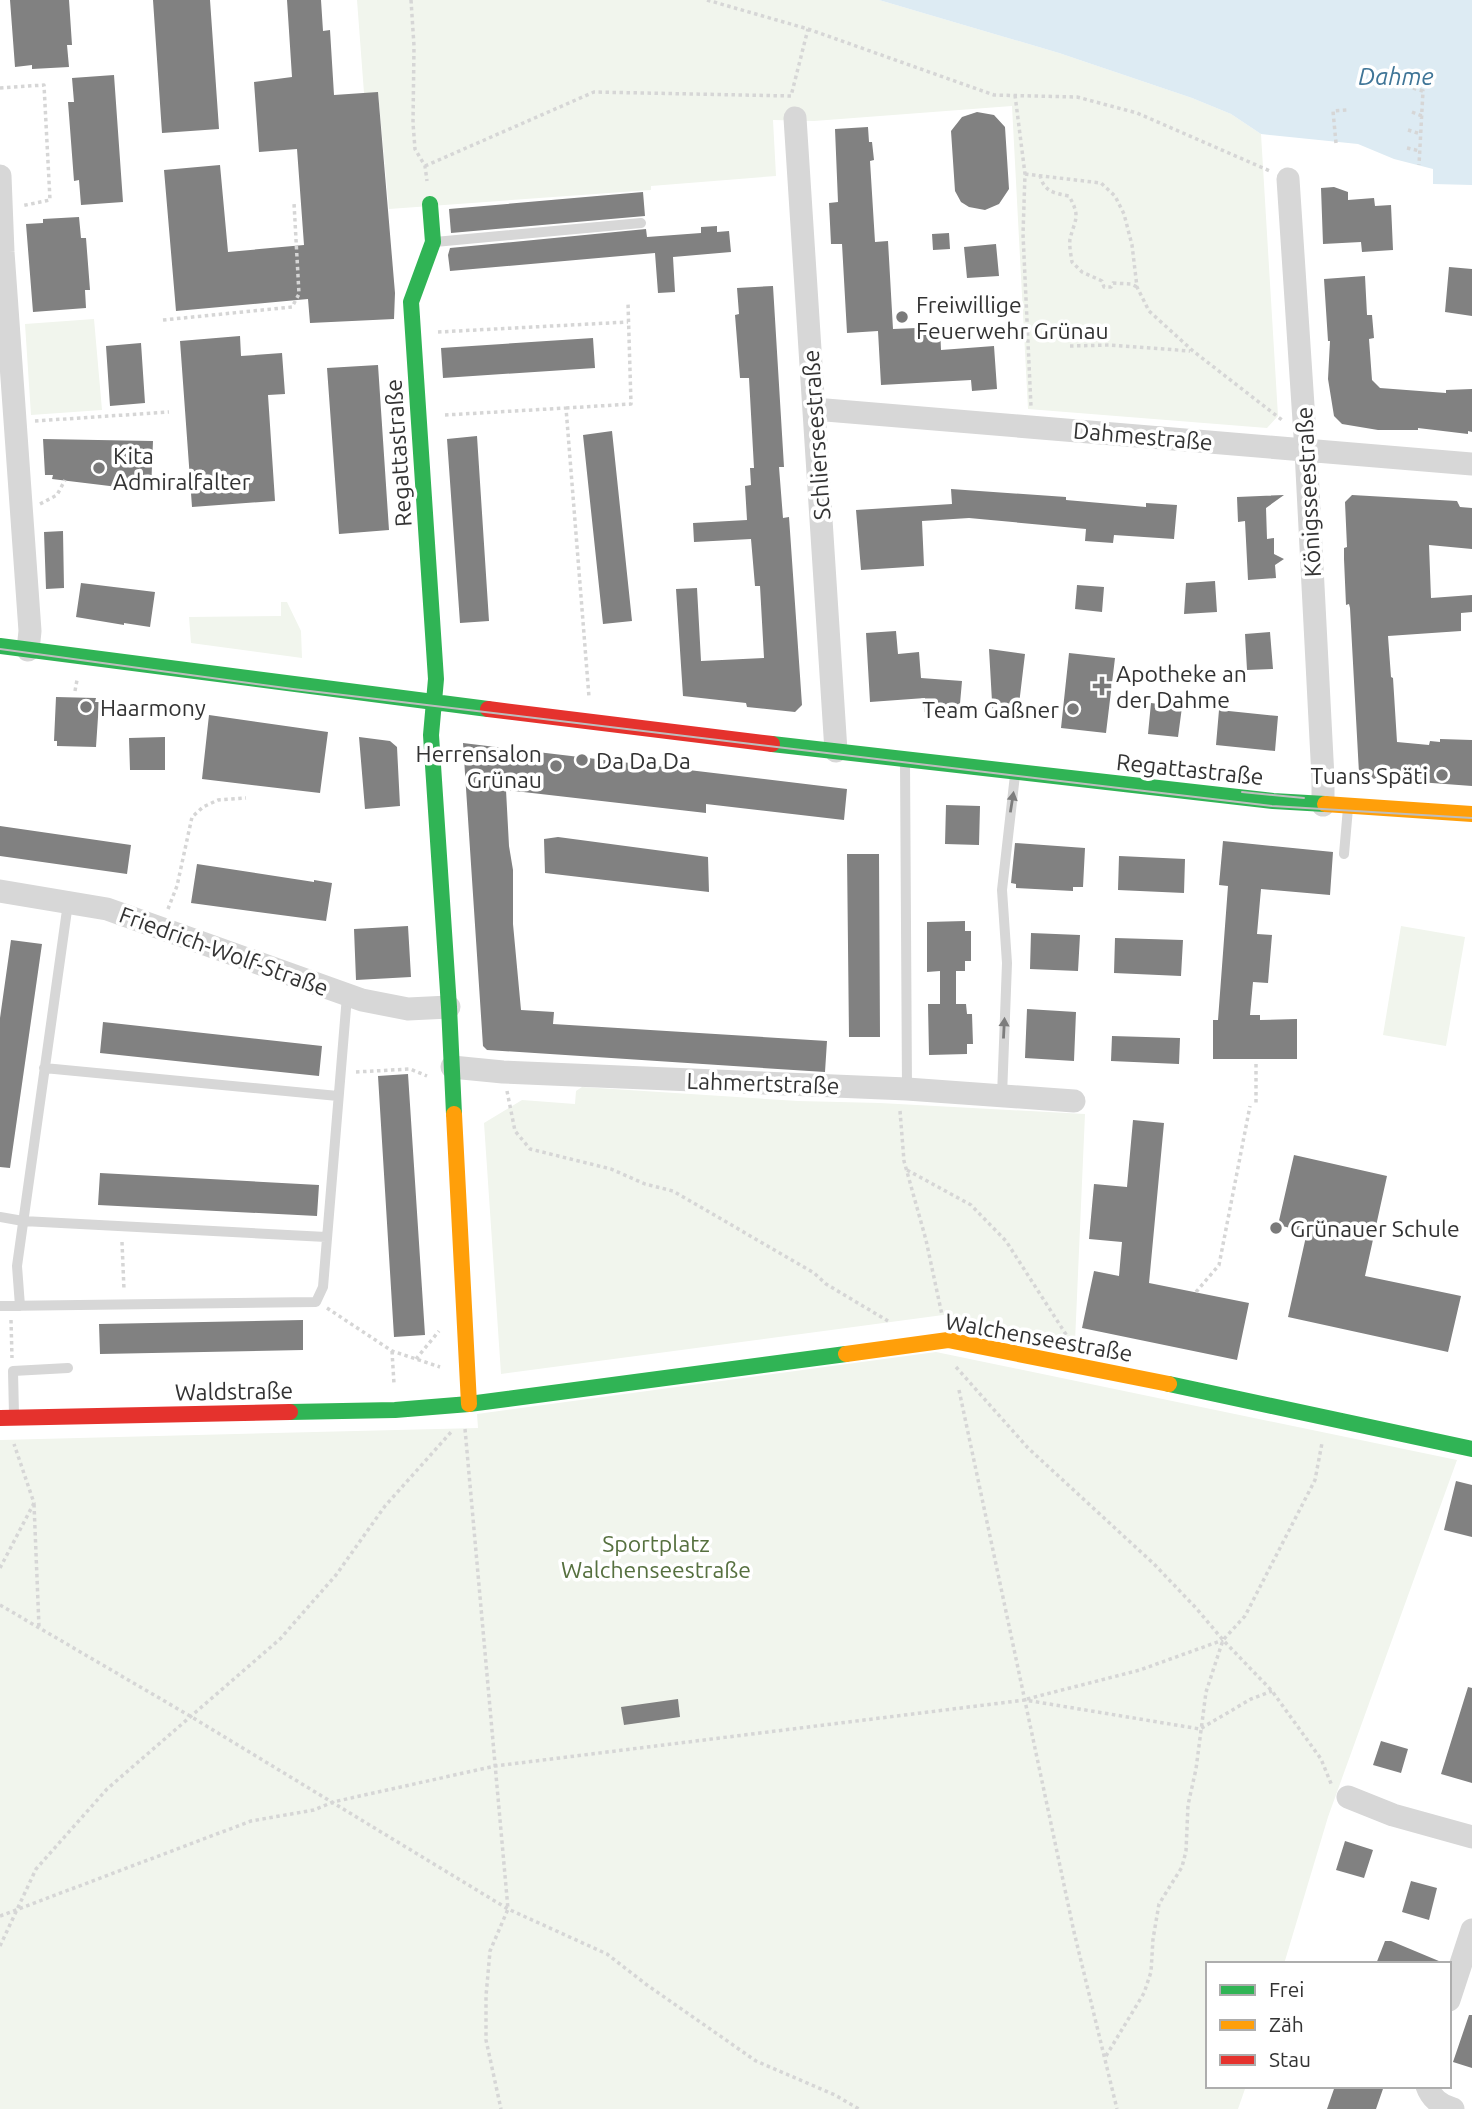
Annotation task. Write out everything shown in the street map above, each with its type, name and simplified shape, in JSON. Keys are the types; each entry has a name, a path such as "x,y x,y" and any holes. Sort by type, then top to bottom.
{"street":[{"name":"Schlierseestraße","path":"795,118 836,751"},
{"path":"0,176 30,631 28,650"},
{"name":"Königsseestraße","path":"1288,178 1306,451 1323,805"},
{"name":"Regattastraße","path":"430,204 433,242 411,307 436,679 434,702"},
{"name":"Dahmestraße","path":"814,409 1472,464"},
{"name":"Regattastraße","path":"0,646 905,760 1323,805 1472,814"},
{"path":"434,702 431,735 449,1007 469,1404"},
{"name":"Friedrich-Wolf-Straße","path":"0,891 107,909 347,996 408,1009 449,1007"},
{"name":"Lahmertstraße","path":"452,1072 907,1089 1074,1101"},
{"name":"Walchenseestraße","path":"469,1404 948,1340 1068,1362 1472,1449"},
{"name":"Waldstraße","path":"7,1418 395,1410 469,1404"},
{"path":"1348,1797 1392,1815 1472,1837"},
{"path":"1451,1994 1472,1930"},
{"path":"1428,2088 1442,2106 1453,2109"}],"lane":[{"path":"433,242 641,223"},
{"path":"905,760 907,1089"},
{"path":"1002,1096 1007,963 1002,890 1015,772"},
{"path":"1344,854 1349,806"},
{"path":"68,903 10,1306 316,1301 323,1287 347,996"},
{"path":"44,1068 338,1096"},
{"path":"0,1217 121,1227 327,1237"},
{"path":"7,1418 13,1371 68,1368"}],"path":[{"path":"411,0 414,46 412,123 415,149 425,166 430,204"},
{"path":"707,0 808,29 994,95 1077,97 1137,113 1288,178"},
{"path":"425,166 594,92 791,96 808,29"},
{"path":"0,88 44,85 50,200 2,209"},
{"path":"1413,88 1423,91 1419,165"},
{"path":"1015,95 1025,174 1023,234 1031,413"},
{"path":"1335,143 1333,111 1347,110"},
{"path":"1412,112 1422,116"},
{"path":"1408,131 1421,134"},
{"path":"1407,148 1420,151"},
{"path":"1025,174 1101,183 1115,195 1124,214 1132,245 1137,287 1149,311 1193,351 1282,420"},
{"path":"1040,176 1042,184 1049,192 1069,196 1075,207 1077,224 1070,240 1072,262 1082,272 1102,281 1104,287 1111,287 1114,283 1137,287"},
{"path":"163,320 292,307 299,294 294,203"},
{"path":"443,415 631,404 628,303"},
{"path":"437,332 628,322"},
{"path":"1070,346 1110,345 1193,351"},
{"path":"566,408 589,696"},
{"path":"15,422 169,412"},
{"path":"21,506 40,504 57,495 65,480"},
{"path":"75,691 77,678"},
{"path":"168,909 180,875 192,817 203,807 218,800 246,798"},
{"path":"1256,1064 1256,1103"},
{"path":"340,1073 410,1069 430,1077 452,1072"},
{"path":"503,1072 515,1131 530,1149 611,1169 645,1184 673,1191 814,1273 826,1284 891,1322"},
{"path":"907,1089 899,1112 907,1170 948,1340"},
{"path":"1196,1292 1219,1265 1250,1107"},
{"path":"907,1170 971,1205 1006,1241 1070,1341 1068,1362"},
{"path":"121,1227 125,1303"},
{"path":"316,1301 392,1351 448,1370 466,1369"},
{"path":"10,1306 13,1371"},
{"path":"416,1359 447,1322"},
{"path":"392,1351 395,1410"},
{"path":"955,1366 1028,1448 1154,1564 1272,1691 1321,1759 1331,1786 1348,1797"},
{"path":"959,1390 1074,1932 1117,2109"},
{"path":"469,1404 465,1430 508,1909 490,1951 485,1996 486,2040 501,2109"},
{"path":"7,1418 34,1503 39,1628"},
{"path":"1106,2056 1144,1993 1151,1972 1158,1904 1182,1867 1186,1851 1188,1805 1196,1769 1206,1692 1223,1640 1245,1616 1315,1480 1321,1454 1324,1418"},
{"path":"0,1946 36,1869 107,1789 281,1639 336,1575 384,1506 452,1431"},
{"path":"0,1568 34,1503"},
{"path":"0,1605 190,1716 508,1909 607,1954 756,2061 835,2095 859,2109"},
{"path":"0,1916 251,1821 314,1810 332,1802 495,1766 1025,1700 1140,1670 1223,1640"},
{"path":"1025,1700 1200,1729 1251,1699 1272,1691"}],"green space":[{"path":"357,0 879,0 1059,53 1231,114 1261,134 1278,416 1267,428 1028,409 1012,106 814,121 773,120 776,176 651,186 651,190 389,209 378,93 364,93"},
{"path":"94,319 102,410 31,415 25,324"},
{"path":"281,602 287,602 301,631 302,658 191,643 189,617 281,616"},
{"path":"1401,926 1465,937 1446,1046 1383,1035"},
{"path":"582,1087 798,1101 1085,1114 1075,1342 943,1315 501,1374 484,1123 522,1100 575,1104 576,1091"},
{"name":"Sportplatz Walchenseestraße","path":"936,1352 1457,1460 1328,1817 1285,1962 1206,1962 1206,2088 1245,2088 1238,2109 0,2109 0,1440 478,1428 477,1414"}],"water":[{"name":"Dahme","path":"879,0 1472,0 1472,185 1433,184 1433,169 1394,159 1358,144 1261,134 1231,114 1192,98 1059,53"}],"building":[{"path":"10,0 69,0 72,45 67,45 69,67 15,67"},
{"path":"153,0 210,0 219,129 162,133"},
{"path":"287,0 321,0 323,31 330,30 334,95 378,92 395,293 394,319 310,323 308,299 176,311 164,170 220,165 228,252 304,245 297,149 259,152 254,82 292,77"},
{"path":"114,75 123,202 81,205 79,180 74,181 68,102 74,102 72,78"},
{"path":"977,112 994,115 1005,127 1009,189 999,204 985,210 969,207 961,202 955,191 951,131 962,117"},
{"path":"868,127 874,160 870,161 875,242 888,241 893,329 940,327 941,350 994,346 997,389 972,391 971,380 881,385 878,331 847,333 842,244 831,244 829,203 838,202 835,129"},
{"path":"1334,187 1348,192 1348,200 1374,198 1375,206 1391,205 1393,250 1362,252 1361,242 1323,244 1321,188"},
{"path":"643,192 645,216 451,233 449,209"},
{"path":"79,217 81,238 86,238 90,290 85,290 86,308 33,312 26,224 43,223 43,219"},
{"path":"717,226 717,232 729,231 731,252 673,257 675,292 658,293 655,253 450,271 450,248 646,229 647,237 701,233 701,227"},
{"path":"949,233 950,249 933,250 932,234"},
{"path":"996,244 999,276 967,278 964,247"},
{"path":"1449,267 1472,269 1472,316 1445,312"},
{"path":"1365,276 1367,315 1372,315 1374,338 1369,339 1372,380 1380,388 1446,393 1446,390 1472,389 1472,432 1468,431 1468,434 1418,428 1378,430 1342,424 1334,416 1328,379 1330,341 1324,279"},
{"path":"773,286 784,467 779,467 783,518 789,517 802,705 795,712 683,696 676,589 697,588 701,661 764,658 760,586 755,586 751,539 694,542 693,523 747,520 745,486 751,485 750,468 754,468 749,378 740,378 735,315 739,314 737,288"},
{"path":"240,336 241,356 282,353 285,394 268,395 275,501 192,507 180,341"},
{"path":"593,338 595,368 443,378 441,348"},
{"path":"141,343 145,403 110,406 106,346"},
{"path":"378,365 389,530 339,534 327,368"},
{"path":"612,431 632,621 603,624 583,435"},
{"path":"477,436 489,621 460,623 447,439"},
{"path":"43,439 153,441 151,491 52,479 53,475 45,475"},
{"path":"951,489 1066,497 1066,500 1146,507 1146,503 1177,505 1174,539 1114,535 1113,543 1085,541 1086,529 969,518 922,521 924,566 861,570 856,510 952,504"},
{"path":"1284,495 1266,508 1267,539 1274,538 1274,554 1284,559 1275,565 1276,578 1248,580 1245,521 1238,522 1237,497"},
{"path":"1352,495 1457,501 1460,507 1472,508 1472,549 1429,545 1431,598 1472,595 1472,612 1461,613 1461,631 1388,636 1397,742 1429,745 1430,741 1440,742 1440,739 1472,740 1472,786 1365,778 1359,773 1350,608 1349,604 1346,605 1344,559 1344,548 1347,547 1345,502"},
{"path":"63,531 64,588 46,589 44,532"},
{"path":"1215,581 1217,612 1184,614 1186,583"},
{"path":"81,583 155,592 150,627 76,617"},
{"path":"1077,585 1104,587 1102,612 1075,609"},
{"path":"896,631 898,654 919,652 921,678 962,681 959,715 924,712 925,698 870,702 866,633"},
{"path":"1270,632 1273,669 1247,670 1245,634"},
{"path":"989,649 1025,654 1017,721 993,719"},
{"path":"1069,653 1115,658 1106,733 1061,728"},
{"path":"56,697 96,698 95,702 99,702 96,747 57,746 57,741 54,741"},
{"path":"1151,703 1182,707 1178,737 1148,734"},
{"path":"1219,710 1278,716 1275,751 1216,745"},
{"path":"209,715 328,732 320,793 202,779"},
{"path":"165,737 165,770 130,770 129,738"},
{"path":"359,737 390,741 397,747 400,806 365,809"},
{"path":"463,743 847,789 844,820 706,804 706,813 506,790 513,870 513,924 521,1010 554,1012 553,1024 827,1041 825,1072 487,1050 483,1046"},
{"path":"946,805 980,806 979,845 945,844"},
{"path":"0,826 131,845 127,874 0,856"},
{"path":"558,837 708,857 709,892 545,873 544,839"},
{"path":"1223,841 1333,852 1330,895 1261,889 1257,934 1272,935 1268,983 1253,982 1250,1015 1260,1015 1260,1020 1297,1019 1297,1059 1213,1059 1213,1020 1218,1020 1228,886 1219,885"},
{"path":"1015,843 1085,848 1083,887 1073,887 1073,891 1016,888 1016,884 1011,883"},
{"path":"847,854 879,854 880,1037 849,1037"},
{"path":"1119,856 1185,859 1184,893 1118,890"},
{"path":"197,864 332,883 326,921 191,903"},
{"path":"965,921 965,931 971,931 971,961 965,961 965,971 956,971 956,1004 966,1004 967,1014 972,1014 973,1044 967,1044 967,1054 929,1055 928,1004 940,1004 940,971 927,972 927,922"},
{"path":"408,926 411,977 356,980 354,929"},
{"path":"1031,933 1080,935 1078,971 1030,969"},
{"path":"1115,938 1183,940 1181,976 1114,973"},
{"path":"11,940 42,944 10,1168 0,1167 0,1018"},
{"path":"1027,1009 1076,1012 1074,1061 1025,1058"},
{"path":"103,1022 322,1046 319,1076 100,1053"},
{"path":"1112,1036 1180,1038 1179,1064 1111,1061"},
{"path":"408,1074 425,1335 394,1337 378,1076"},
{"path":"1133,1120 1164,1123 1149,1283 1249,1303 1237,1360 1082,1328 1094,1271 1119,1276 1122,1242 1089,1239 1094,1184 1127,1187"},
{"path":"1294,1155 1387,1176 1365,1276 1461,1296 1448,1352 1288,1317 1307,1232 1278,1225"},
{"path":"100,1173 319,1185 317,1216 98,1205"},
{"path":"303,1320 303,1350 100,1354 99,1324"},
{"path":"1456,1481 1472,1485 1472,1537 1444,1530"},
{"path":"1468,1687 1472,1688 1472,1783 1441,1774"},
{"path":"678,1699 680,1717 624,1725 621,1707"},
{"path":"1381,1741 1408,1749 1401,1773 1373,1765"},
{"path":"1345,1841 1373,1850 1364,1878 1336,1870"},
{"path":"1411,1881 1437,1888 1429,1920 1402,1912"},
{"path":"1385,1941 1391,1941 1441,1962 1377,1962"},
{"path":"1469,2015 1472,2015 1472,2068 1453,2062"},
{"path":"1334,2088 1383,2088 1376,2109 1327,2109"}],"tram line":[{"path":"0,649 293,689 1272,806 1472,818"},
{"path":"1242,792 1304,798"}],"traffic: fast":[{"path":"430,204 433,242 411,302 436,679 431,735 454,1114"},
{"path":"0,646 488,709"},
{"path":"772,744 1273,801 1325,804"},
{"path":"290,1412 395,1410 469,1404 846,1354"},
{"path":"1169,1384 1472,1449"}],"traffic: slow":[{"path":"1325,804 1472,814"},
{"path":"454,1114 469,1404"},
{"path":"846,1354 948,1340 1169,1384"}],"traffic: jam":[{"path":"488,709 772,744"},
{"path":"0,1418 290,1412"}],"place":[{"name":"Freiwillige Feuerwehr Grünau","path":"902,317"},
{"name":"Kita Admiralfalter","path":"99,468"},
{"name":"Apotheke an der Dahme","path":"1102,686"},
{"name":"Haarmony","path":"86,707"},
{"name":"Team Gaßner","path":"1073,709"},
{"name":"Da Da Da","path":"582,760"},
{"name":"Herrensalon Grünau","path":"556,766"},
{"name":"Tuans Späti","path":"1442,775"},
{"name":"Grünauer Schule","path":"1276,1228"}]}
